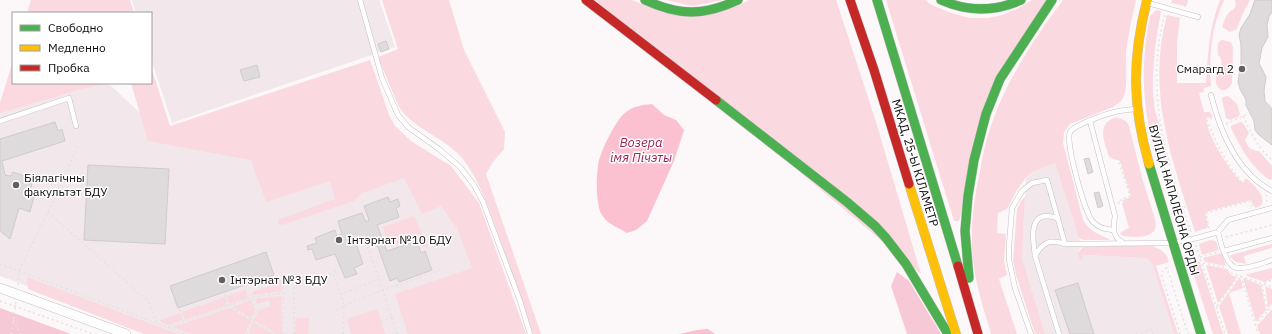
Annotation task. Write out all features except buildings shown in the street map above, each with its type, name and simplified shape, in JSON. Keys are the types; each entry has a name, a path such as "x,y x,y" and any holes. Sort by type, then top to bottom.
{"main road":[{"path":"586,0 847,202 875,226 897,251 948,334"},
{"path":"645,0 665,8 681,12 694,12 711,11 727,6 738,0"},
{"name":"МКАД, 25-Ы КІЛАМЕТР","path":"850,0 876,77 956,334"},
{"name":"МКАД, 25-Ы КІЛАМЕТР","path":"877,0 978,334"},
{"path":"941,0 967,9 980,10 996,9 1021,0"},
{"path":"971,310 965,231 969,189 978,142 986,114 1000,79 1052,0"},
{"name":"ВУЛІЦА НАПАЛЕОНА ОРДЫ","path":"1146,1 1140,27 1136,56 1135,79 1139,126 1148,164 1201,334"}],"street":[{"path":"0,288 126,334"}],"lane":[{"path":"360,0 382,78 398,115 408,127 460,166 474,185 483,202 520,301 530,334"},
{"path":"1146,1 1198,17"},
{"path":"1211,95 1220,126 1237,159 1251,174 1272,192"},
{"path":"0,121 69,98 76,126"},
{"path":"1113,230 1102,228 1093,222 1090,217 1079,185 1070,147 1070,132 1074,128 1090,121 1116,112 1137,109"},
{"path":"1090,121 1115,216 1113,230 1118,239 1124,243"},
{"path":"1031,334 1015,288 1009,260 1009,246 1012,208 1022,191 1032,183 1047,180 1065,244"},
{"path":"1035,256 1040,247 1046,243 1172,242 1194,239 1218,232 1228,220 1272,208"},
{"path":"1058,218 1044,216 1038,219 1035,223 1034,244 1035,256 1059,334"},
{"path":"1218,232 1223,251 1230,265 1238,268 1272,260"},
{"path":"1223,251 1272,238"}],"path":[{"path":"1167,8 1158,48 1156,74 1159,108 1166,144 1165,148 1225,334"},
{"path":"1220,126 1250,113"},
{"path":"1244,116 1254,140 1272,160"},
{"path":"1207,120 1217,117"},
{"path":"1184,210 1197,167 1207,146 1207,120"},
{"path":"1207,120 1218,147 1233,171 1242,182 1248,177"},
{"path":"20,271 79,144"},
{"path":"1165,148 1159,150 1162,161 1178,212 1184,210"},
{"path":"1112,205 1122,202 1121,199 1130,196 1119,162"},
{"path":"1265,194 1267,203 1265,207"},
{"path":"1204,230 1209,229 1206,213 1250,201 1254,209"},
{"path":"48,212 148,301 158,324"},
{"path":"1220,239 1272,225"},
{"path":"366,242 397,334"},
{"path":"1200,257 1223,251"},
{"path":"1202,263 1228,268"},
{"path":"0,264 185,334"},
{"path":"1180,334 1161,274 1164,269 1167,268 1188,334"},
{"path":"337,310 383,290 443,269"},
{"path":"1229,271 1232,274 1272,287"},
{"path":"294,334 294,286 336,272"},
{"path":"333,273 344,306 343,334"},
{"path":"1216,306 1239,276"},
{"path":"1239,276 1258,334"},
{"path":"284,334 283,279 289,279"},
{"path":"341,294 379,279"},
{"path":"1262,284 1272,280"},
{"path":"1262,284 1268,311"},
{"path":"247,334 256,310 250,293"},
{"path":"168,328 252,298 283,293"},
{"path":"225,295 229,306 274,334"},
{"path":"0,301 93,334"},
{"path":"1256,325 1272,306"},
{"path":"180,310 184,322"},
{"path":"381,322 392,318"},
{"path":"13,320 21,334"},
{"path":"1136,334 1152,329 1153,334"}],"shaded area":[{"path":"31,0 130,0 134,12 27,12"},
{"path":"132,0 379,0 395,47 172,123 152,61 152,12 136,12"},
{"path":"382,0 449,0 464,50 505,132 504,149 493,162 486,174 541,334 533,334 489,208 469,168 456,151 412,121 404,114 398,105 378,57 398,49"},
{"path":"595,0 632,0 664,13 738,6 749,0 836,0 876,122 921,274"},
{"path":"666,0 723,0 692,6"},
{"path":"886,0 925,0 932,5 951,13 970,18 988,18 1002,15 1017,9 1032,0 1047,0 1006,63 959,221 954,221"},
{"path":"1063,0 1136,0 1126,52 1126,84 1123,98 1113,107 1070,124 1064,132 1063,143 1083,220 1091,229 1109,240 1083,240 1079,238 1055,163 1034,171 1026,177 1007,209 998,213 997,233 1006,234 1004,261 1007,275 999,279 1017,334 991,334 977,284 972,244 973,210 984,148 995,114 1020,63"},
{"path":"1172,0 1188,0 1187,5 1184,6 1171,3"},
{"path":"1220,0 1224,0 1216,21 1212,42 1210,64 1211,86 1204,88 1204,92 1199,93 1204,112 1210,112 1213,117 1206,118 1211,135 1220,153 1242,183 1247,179 1258,190 1262,198 1262,202 1261,205 1256,208 1251,200 1205,212 1208,226 1207,228 1195,232 1170,152 1164,125 1159,71 1161,43 1167,15 1180,18 1177,42 1177,83 1206,83 1211,31"},
{"path":"1235,0 1250,0 1237,29 1230,32 1222,27 1227,15 1235,8"},
{"path":"1157,10 1161,11 1155,52 1153,94 1161,136 1160,140 1152,143 1146,110 1144,64 1150,16"},
{"path":"1222,40 1231,42 1233,47 1232,83 1230,87 1224,90 1220,89 1216,84 1216,74 1220,70 1222,64 1218,55 1218,46 1219,42"},
{"path":"370,60 389,115 395,126 411,141 451,166 479,203 526,334 408,334 395,294 472,268 457,228 441,206 422,214 404,178 362,193 354,201 282,225 279,224 278,221 280,219 335,199 330,181 266,202 251,160 148,141 131,84 152,84 152,70 170,126"},
{"path":"12,64 12,84 104,84 0,113 0,103"},
{"path":"58,84 109,84 169,140 411,163 465,224 485,272 414,334 158,334 0,276 0,102"},
{"path":"1228,96 1237,104 1240,114 1238,117 1230,120 1226,118 1222,99 1223,97"},
{"path":"1114,118 1123,119 1129,126 1142,178 1155,219 1156,226 1154,231 1146,236 1123,236 1120,234 1129,228 1122,203 1123,200 1131,197 1120,161 1109,157 1104,140 1103,130 1105,125 1108,121"},
{"path":"1240,122 1243,123 1249,133 1245,140 1249,148 1259,151 1272,166 1272,179 1270,180 1257,169 1238,142 1231,126"},
{"path":"1055,163 1082,247 1079,250 1080,260 1082,261 1082,255 1143,258 1150,261 1152,263 1174,334 1045,334 1022,258 1026,177 1034,171"},
{"path":"1025,197 1022,258 1045,334 1035,334 1013,261 1017,209"},
{"path":"414,216 428,247 422,247 419,237 389,247 383,227"},
{"path":"1210,240 1216,241 1219,250 1202,255 1199,244"},
{"path":"1272,244 1272,248 1244,256 1246,264 1236,262 1230,257 1231,255"},
{"path":"1108,245 1150,246 1160,249 1166,255 1169,262 1156,266 1178,334 1174,334 1152,263 1147,259 1083,255 1082,261 1079,259 1078,253 1083,247"},
{"path":"1222,253 1226,266 1205,262 1203,258"},
{"path":"1197,261 1200,262 1223,334 1213,334 1190,263"},
{"path":"1206,265 1227,269 1231,275 1237,277 1218,303"},
{"path":"1272,268 1272,279 1264,282 1245,275"},
{"path":"897,272 909,281 941,334 907,334 891,286"},
{"path":"27,277 178,334 144,334 28,289"},
{"path":"1240,277 1243,288 1229,293 1241,334 1228,334 1219,306"},
{"path":"1243,278 1261,285 1266,310 1256,322"},
{"path":"268,280 281,280 281,291 254,295 252,292 270,286"},
{"path":"1265,286 1272,289 1272,304 1268,308"},
{"path":"246,290 248,298 230,304 227,296"},
{"path":"281,296 282,334 277,334 254,320 258,311 271,306 269,300 257,304 255,299"},
{"path":"225,297 227,305 185,320 182,312"},
{"path":"251,300 255,311 251,318 233,307"},
{"path":"0,308 71,334 0,334"},
{"path":"230,308 251,321 245,334 190,334 173,327"},
{"path":"377,309 385,334 351,334 347,319"},
{"path":"1272,309 1272,334 1260,334 1257,326"},
{"path":"180,313 183,320 168,325 160,320"},
{"path":"296,318 309,318 308,334 295,334"},
{"path":"253,322 272,334 249,334"}],"water":[{"name":"Возера імя Пічэты","path":"652,104 664,115 676,120 684,130 674,161 647,221 636,230 627,233 613,226 604,218 600,211 597,192 598,166 601,153 622,116 635,107"},
{"path":"708,329 715,334 679,334 697,330"}],"traffic: fast":[{"path":"645,0 669,9 692,12 714,9 738,0"},
{"path":"877,0 958,266"},
{"path":"941,0 961,7 981,9 1001,7 1021,0"},
{"path":"969,278 965,231 968,196 974,160 986,114 1000,79 1052,0"},
{"path":"716,100 847,202 875,226 906,264 948,334"},
{"path":"1149,164 1201,334"}],"traffic: slow":[{"path":"1147,0 1139,42 1136,82 1139,122 1149,164"},
{"path":"909,184 956,334"}],"traffic: jam":[{"path":"586,0 716,100"},
{"path":"850,0 874,70 909,184"},
{"path":"958,266 978,334"}],"place":[{"name":"Смарагд 2","path":"1242,69"},
{"name":"Біялагічны факультэт БДУ","path":"16,185"},
{"name":"Інтэрнат №10 БДУ","path":"339,240"},
{"name":"Інтэрнат №3 БДУ","path":"222,280"}]}
